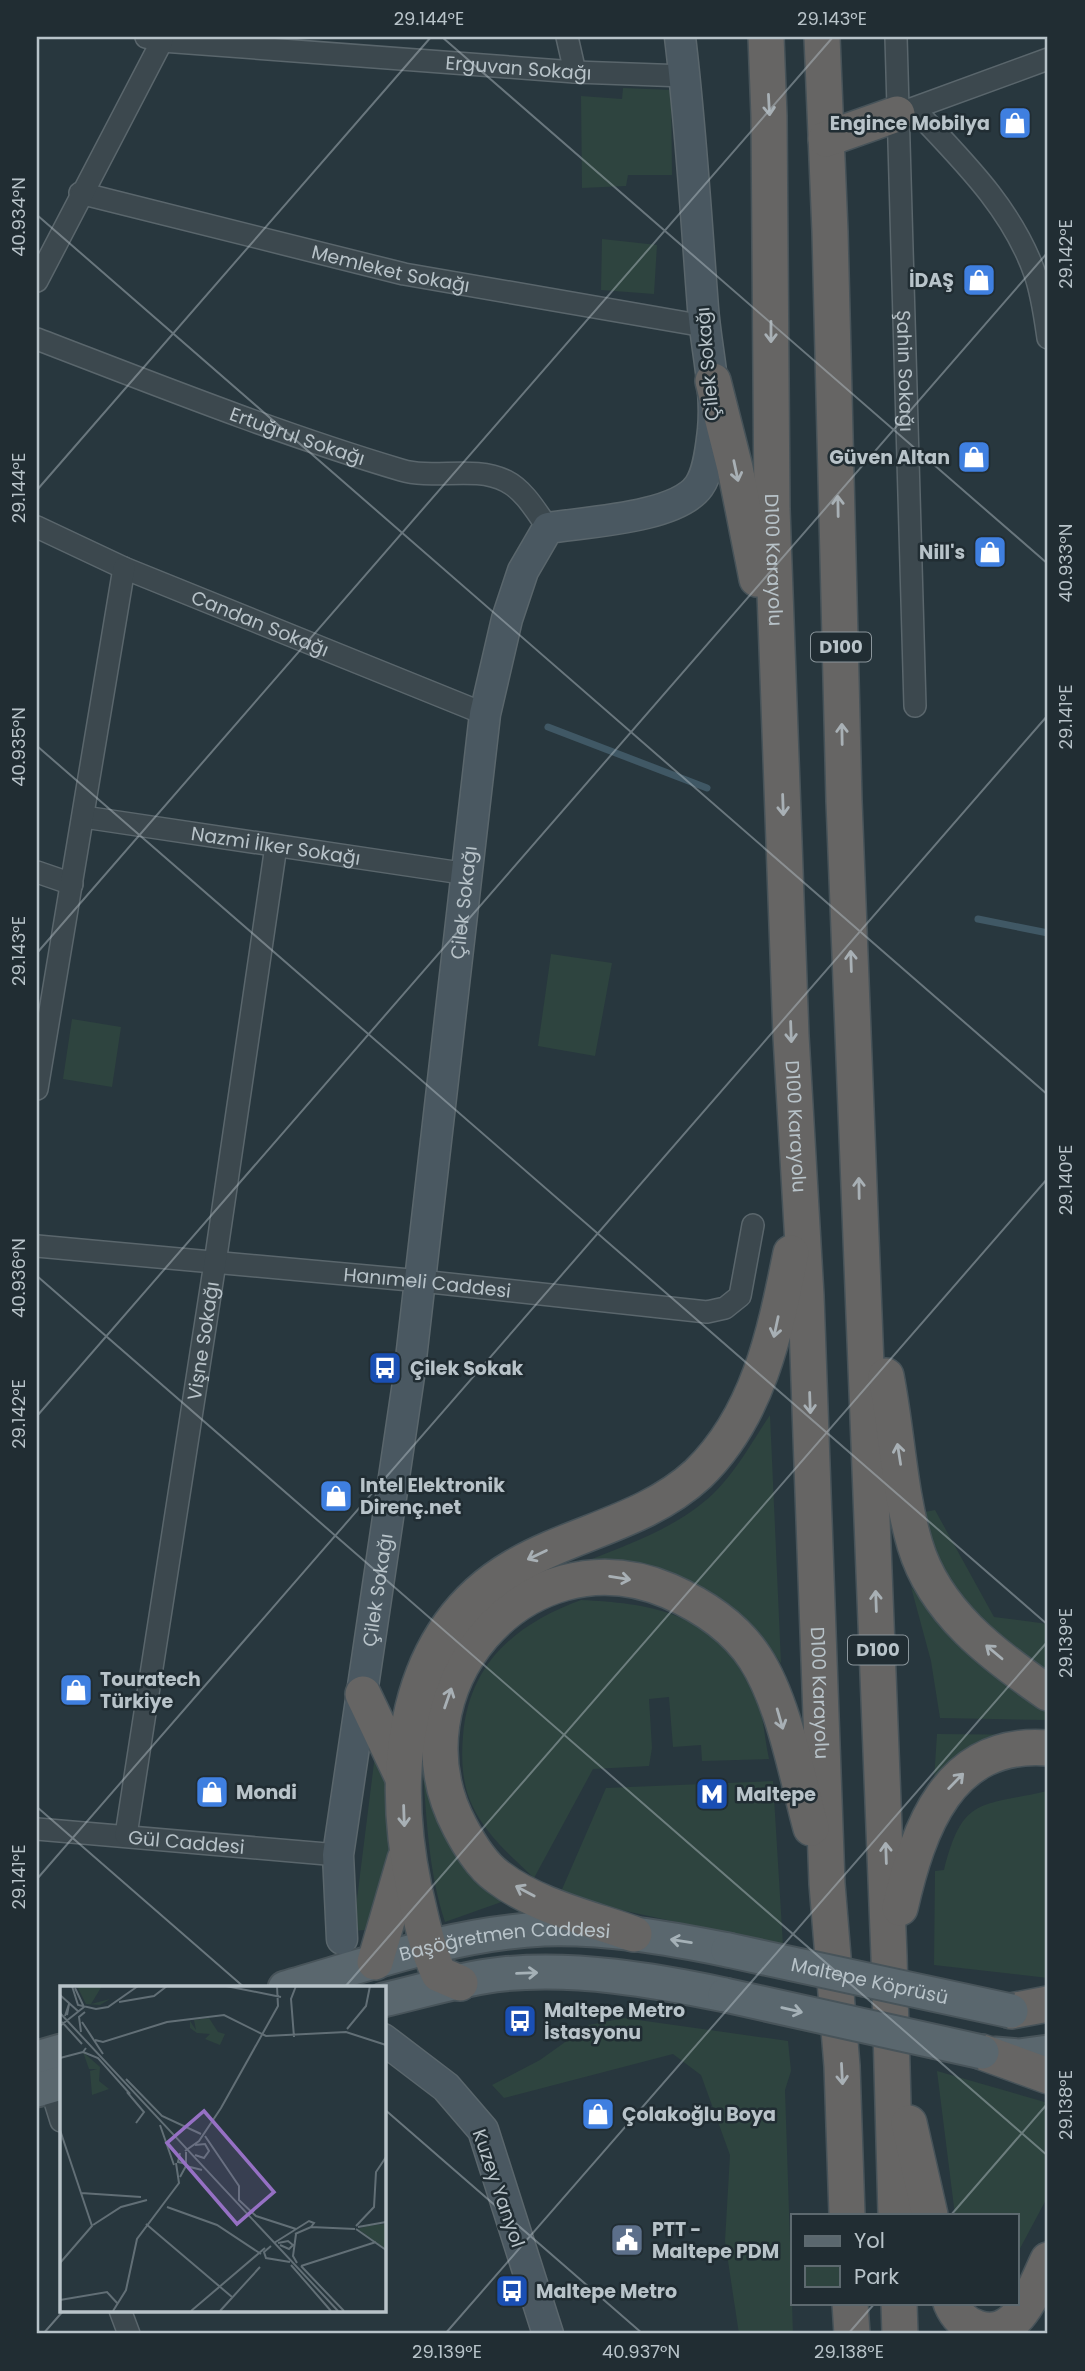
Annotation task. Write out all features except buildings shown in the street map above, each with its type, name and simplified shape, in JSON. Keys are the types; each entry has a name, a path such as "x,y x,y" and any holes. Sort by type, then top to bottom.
{"highway":[{"name":"D100 Karayolu","path":"766,37 772,509 778,688 800,1212 806,1296 827,1884 842,2066 847,2214"},
{"name":"D100","path":"822,37 844,801 860,1256 890,1956 896,2214"},
{"path":"826,139 906,111"},
{"path":"713,381 735,468 778,688"},
{"path":"460,1983 439,1974 427,1949 407,1853 403,1778 414,1696 440,1641 468,1606 515,1567 556,1546 630,1518 678,1491 699,1472 736,1426 758,1383 774,1338 800,1212"},
{"path":"860,1256 888,1386 910,1523 923,1565 938,1594 970,1631 1048,1693"},
{"path":"634,1934 544,1902 497,1877 465,1836 451,1810 442,1776 440,1737 445,1707 457,1675 471,1650 490,1626 510,1609 554,1584 578,1578 606,1576 656,1586 702,1607 740,1638 755,1657 773,1695 827,1884"},
{"path":"363,1694 403,1778"},
{"path":"890,1956 912,1857 937,1803 965,1772 987,1758 1018,1748 1048,1748"},
{"path":"375,1962 407,1853"},
{"path":"1011,2011 1048,2004"},
{"path":"890,2044 930,2214"},
{"path":"982,2052 1048,2076"},
{"path":"952,2304 968,2325 982,2330 997,2329 1013,2321 1026,2308 1048,2260"},
{"path":"850,2304 852,2334"},
{"path":"899,2304 900,2334"}],"main road":[{"name":"Çilek Sokağı","path":"342,1939 338,1855 421,1281 485,714 507,619 523,571 548,528 650,512 687,498 699,486 706,468 713,429 713,381 704,326 680,37"},
{"name":"Başöğretmen Caddesi","path":"292,1986 427,1949 544,1929 634,1934 728,1950"},
{"name":"Maltepe Köprüsü","path":"728,1950 1011,2011 1048,2011"},
{"name":"Başöğretmen Caddesi","path":"385,2000 502,1974 557,1972 609,1975 725,1995 982,2052"},
{"name":"Kuzey Yanyol","path":"385,2041 446,2087 483,2130 548,2334"},
{"path":"982,2052 1019,2056 1048,2052"}],"street":[{"path":"567,37 575,72"},
{"name":"Şahin Sokağı","path":"896,37 906,111 915,706"},
{"path":"37,281 154,39"},
{"name":"Erguvan Sokağı","path":"154,39 328,44 575,72 685,76"},
{"path":"1048,59 906,111 979,178 1012,225 1035,274 1048,338"},
{"name":"Memleket Sokağı","path":"80,193 404,274 704,326"},
{"name":"Ertuğrul Sokağı","path":"37,339 306,442 410,473 489,475 507,481 522,493 548,528"},
{"name":"Candan Sokağı","path":"37,527 124,568 485,714"},
{"path":"37,1089 124,568"},
{"name":"Nazmi İlker Sokağı","path":"84,817 468,874"},
{"name":"Vişne Sokağı","path":"126,1835 215,1263 276,846"},
{"path":"37,872 72,884"},
{"name":"Hanımeli Caddesi","path":"37,1246 716,1311 729,1306 740,1296 753,1225"},
{"name":"Gül Caddesi","path":"37,1829 338,1855"},
{"path":"48,2071 60,2117"},
{"path":"121,2312 129,2334"}],"green space":[{"path":"623,88 671,90 672,175 628,175 626,186 582,188 581,96 622,99"},
{"path":"602,239 657,245 654,294 601,290"},
{"path":"551,954 612,963 595,1056 538,1046"},
{"path":"72,1019 121,1027 112,1087 63,1079"},
{"path":"770,1415 781,1663 742,1615 712,1593 662,1573 592,1559 656,1532 700,1505 730,1475"},
{"path":"935,1510 994,1617 1048,1624 1048,1682 1010,1659 936,1575 920,1513"},
{"path":"911,1587 952,1639 989,1670 1048,1709 1048,1720 940,1718 931,1661"},
{"path":"581,1600 653,1608 695,1625 713,1638 730,1654 756,1698 769,1759 702,1761 701,1745 673,1747 669,1697 649,1699 652,1748 649,1766 593,1769 534,1878 491,1835 477,1816 469,1797 464,1780 462,1753 467,1710 486,1667 500,1650 536,1621"},
{"path":"937,1734 1048,1735 934,1780"},
{"path":"375,1755 390,1796 390,1887 376,1929 353,1931"},
{"path":"431,1771 507,1900 445,1922 435,1885 428,1830 423,1773"},
{"path":"773,1781 783,1945 570,1899 560,1894 606,1788"},
{"path":"1047,1791 1048,1978 934,1965 935,1871 944,1870 959,1829 977,1809"},
{"path":"624,2018 788,2041 791,2071 785,2090 793,2334 739,2334 725,2241 730,2155 701,2075 673,2054 504,2098 492,2085 540,2060 589,2025"},
{"path":"937,2071 1048,2103 1048,2196 1018,2252 1018,2214 955,2214"}],"waterway":[{"path":"548,727 707,788"},
{"path":"978,919 1048,933"}],"place":[{"name":"Engince Mobilya","path":"1015,123"},
{"name":"İDAŞ","path":"979,280"},
{"name":"Güven Altan","path":"974,457"},
{"name":"Nill's","path":"990,552"},
{"name":"Çilek Sokak","path":"385,1368"},
{"name":"Intel Elektronik Direnç.net","path":"336,1496"},
{"name":"Touratech Türkiye","path":"76,1690"},
{"name":"Mondi","path":"212,1792"},
{"name":"Maltepe","path":"712,1794"},
{"name":"Maltepe Metro İstasyonu","path":"520,2021"},
{"name":"Çolakoğlu Boya","path":"598,2114"},
{"name":"PTT - Maltepe PDM","path":"627,2240"},
{"name":"Maltepe Metro","path":"512,2291"}]}
